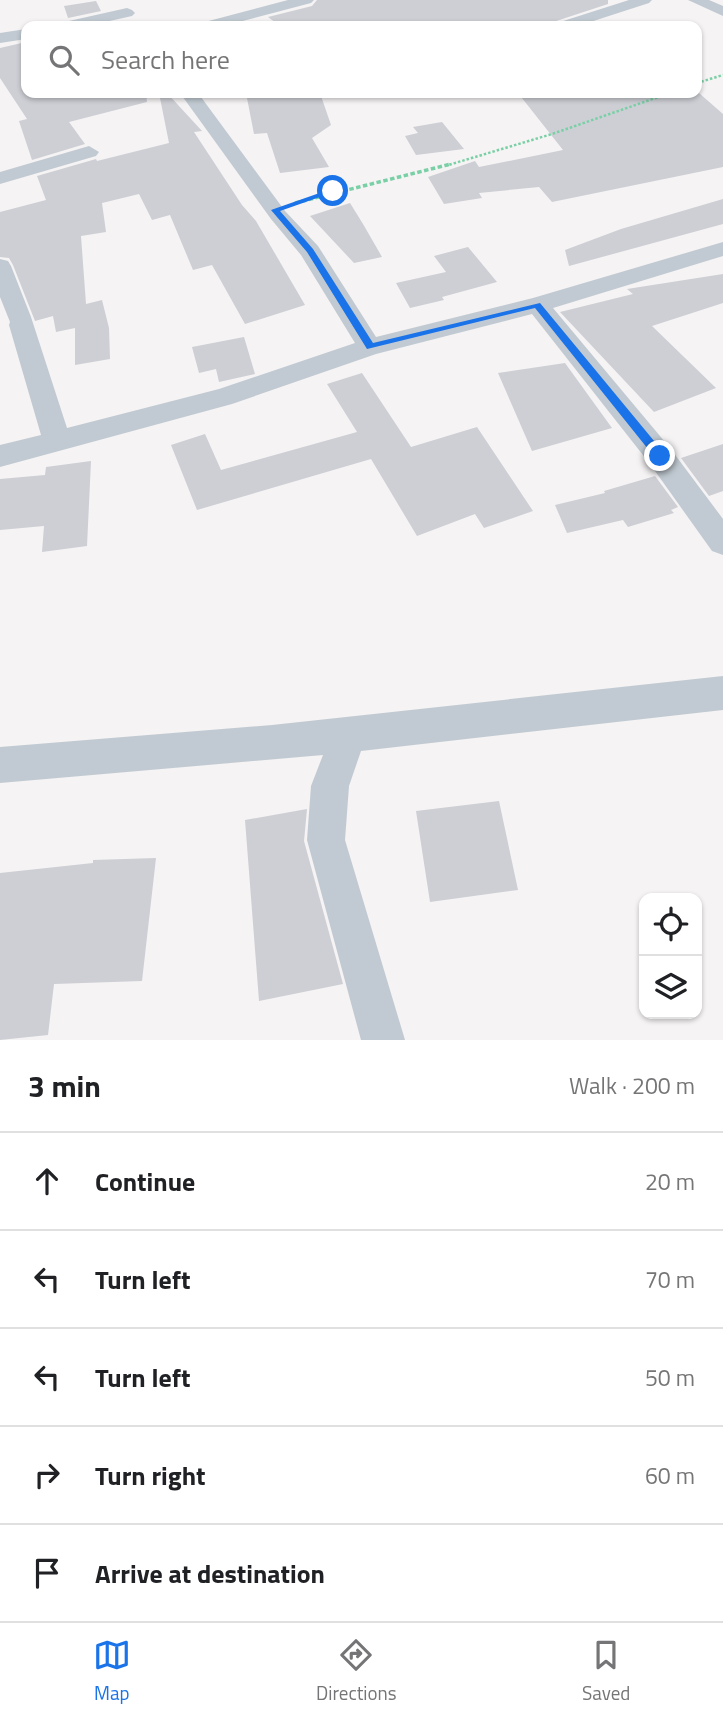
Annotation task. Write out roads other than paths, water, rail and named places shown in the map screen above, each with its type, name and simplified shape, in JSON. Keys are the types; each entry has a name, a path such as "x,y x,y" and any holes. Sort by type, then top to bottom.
{"street":[{"path":"226,21 306,0"},
{"path":"579,21 644,0"},
{"path":"696,0 723,11"},
{"path":"89,21 127,13"},
{"path":"0,38 21,35"},
{"path":"192,98 275,210 310,251 370,347"},
{"path":"0,178 89,152"},
{"path":"0,456 223,397 370,347 537,305 723,249"},
{"path":"0,266 58,441"},
{"path":"537,305 660,456 723,542"},
{"path":"0,765 110,758 349,735 723,693"},
{"path":"349,735 330,786 326,840 383,1040"}]}
